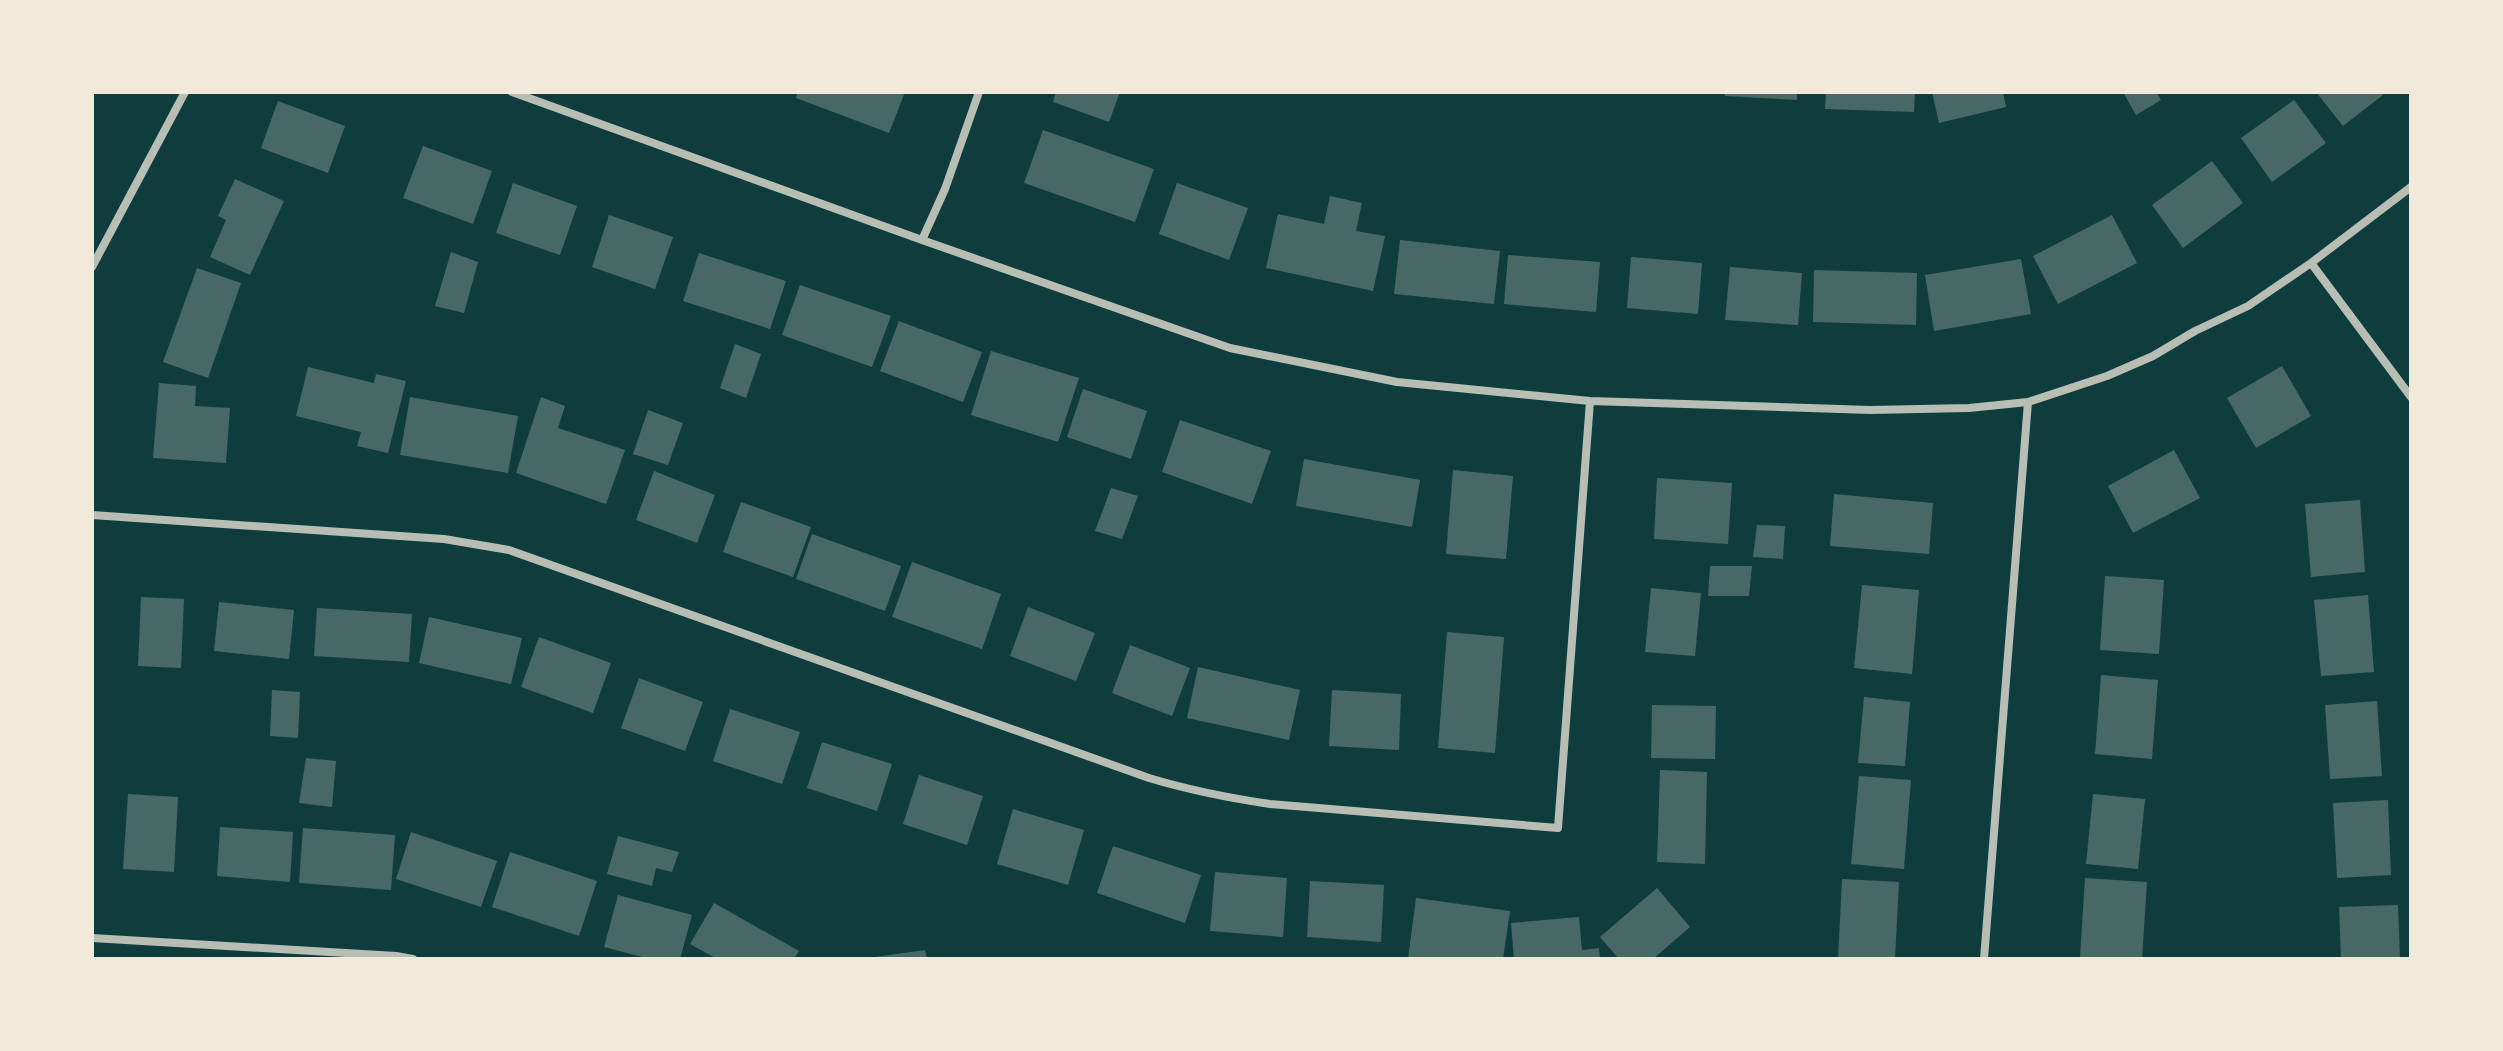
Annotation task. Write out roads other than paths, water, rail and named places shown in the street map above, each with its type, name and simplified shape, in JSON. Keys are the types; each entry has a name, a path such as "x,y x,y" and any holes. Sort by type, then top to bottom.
{"street":[{"path":"92,267 95,254 185,92"},
{"path":"512,92 1230,348 1397,382 1590,401 1870,410 1969,408 2028,402 2153,356 2195,331 2248,306 2311,263 2411,187"},
{"path":"922,240 945,189 979,92"},
{"path":"2311,263 2411,397"},
{"path":"92,515 444,539 509,550 1134,773 1188,789 1270,804 1558,828 1590,401"},
{"path":"1984,959 2028,402"},
{"path":"92,938 413,959"}]}
